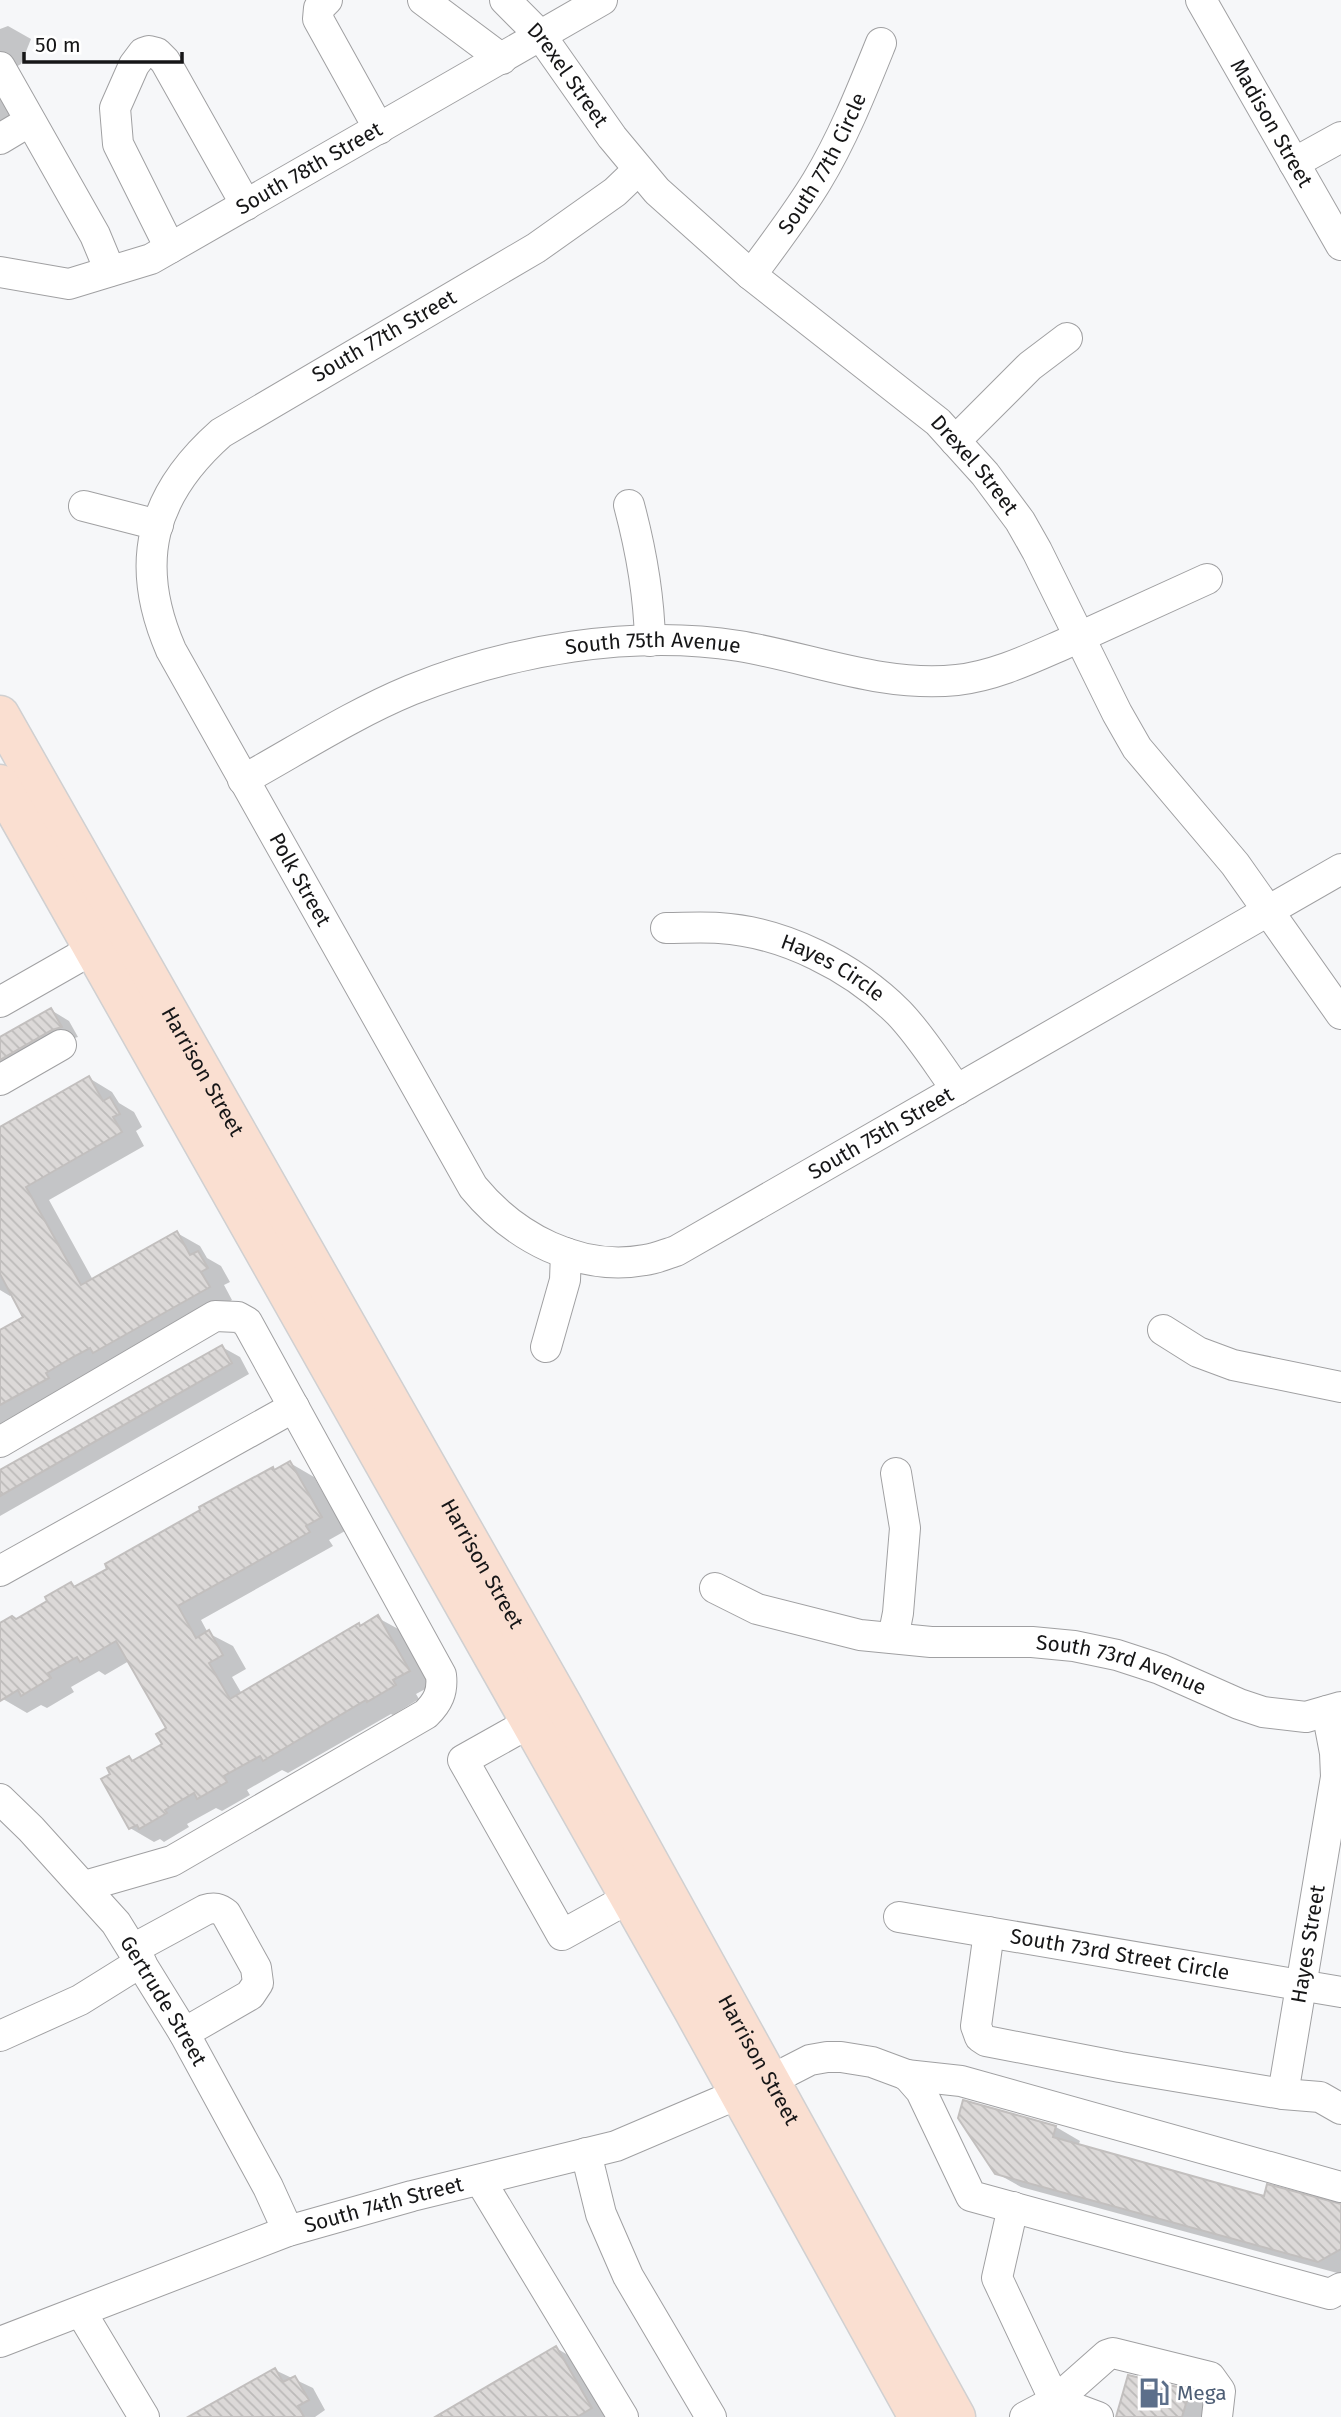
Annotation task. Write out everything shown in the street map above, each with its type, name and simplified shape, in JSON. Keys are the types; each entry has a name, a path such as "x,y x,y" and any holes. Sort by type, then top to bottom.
{"main road":[{"name":"Harrison Street","path":"0,715 546,1713 755,2087 956,2417"},
{"name":"Harrison Street","path":"0,784 93,949 546,1713 629,1898 755,2087 918,2417"}],"street":[{"path":"327,0 319,8 318,19 379,129"},
{"path":"423,0 502,59"},
{"name":"Drexel Street","path":"505,0 541,36 638,170 684,217 751,275 938,422 985,474 1020,520 1137,748 1235,864 1341,1014"},
{"name":"South 78th Street","path":"0,271 69,284 151,259 602,0"},
{"name":"Madison Street","path":"1201,0 1341,246"},
{"name":"South 77th Circle","path":"751,275 798,212 819,178 881,43"},
{"path":"170,248 118,144 115,108 134,65 143,53 157,53 165,61 246,205"},
{"path":"0,67 95,236 110,271"},
{"path":"0,139 30,121"},
{"path":"1294,163 1341,137"},
{"name":"South 77th Street","path":"158,525 174,484 199,452 221,433 537,248 614,192 638,170"},
{"path":"955,441 1030,366 1067,338"},
{"path":"629,505 642,553 650,641"},
{"path":"84,506 158,525"},
{"name":"Polk Street","path":"158,525 151,548 152,596 158,621 171,650 243,780 473,1187 491,1208 512,1226 552,1249 566,1253"},
{"name":"South 75th Avenue","path":"243,780 373,707 453,674 546,651 627,641 702,642 738,646 885,678 930,682 960,680 991,673 1080,637 1207,579"},
{"name":"South 75th Street","path":"566,1253 601,1262 620,1263 645,1260 676,1251 1341,869"},
{"name":"Hayes Circle","path":"666,928 720,928 752,933 795,946 829,962 870,988 898,1013 918,1035 957,1090"},
{"path":"0,1002 93,949"},
{"path":"0,1080 61,1045"},
{"path":"546,1347 565,1280 566,1253"},
{"path":"0,1442 215,1316 238,1317 247,1322 441,1675 443,1689 426,1714 172,1861 85,1886"},
{"path":"1164,1330 1198,1352 1233,1365 1341,1387"},
{"path":"0,1571 294,1407"},
{"path":"893,1638 898,1613 905,1528 896,1473"},
{"name":"South 73rd Avenue","path":"715,1588 757,1609 860,1635 931,1642 1032,1642 1074,1646 1117,1655 1160,1669 1238,1704 1263,1712 1306,1717 1334,1709"},
{"name":"Hayes Street","path":"1283,2094 1336,1777 1334,1709"},
{"path":"546,1713 463,1760 562,1935 629,1898"},
{"name":"Gertrude Street","path":"0,1799 85,1886 116,1923 184,2034 268,2187 288,2231"},
{"path":"0,2036 80,2000 137,1956 205,1910 220,1909 226,1914 256,1968 258,1983 250,1995 184,2034"},
{"name":"South 73rd Street Circle","path":"899,1917 1341,1992"},
{"path":"989,1932 976,2026 980,2037 1120,2067 1283,2094 1320,2096 1341,2109"},
{"name":"South 74th Street","path":"0,2342 288,2231 412,2196 615,2146 755,2087 810,2060 827,2057 872,2062 906,2075 961,2081 1341,2187"},
{"path":"906,2075 921,2091 971,2196 1331,2294 1341,2288"},
{"path":"586,2153 601,2214 628,2276 711,2417"},
{"path":"480,2180 623,2417"},
{"path":"1013,2207 997,2278 1055,2401 1098,2417"},
{"path":"82,2312 144,2417"},
{"path":"1025,2417 1055,2401 1107,2355 1113,2353 1210,2377 1220,2391 1217,2417"}],"building":[{"path":"51,1008 62,1027 0,1060 0,1037"},
{"path":"89,1076 103,1101 110,1097 120,1114 113,1117 122,1132 26,1187 81,1285 177,1231 190,1255 198,1251 208,1268 201,1272 210,1287 93,1353 90,1348 73,1357 46,1373 49,1378 0,1405 0,1330 23,1317 0,1274 0,1127"},
{"path":"222,1345 232,1363 0,1496 0,1470"},
{"path":"290,1461 322,1517 306,1526 310,1532 178,1606 196,1638 209,1630 223,1655 209,1663 230,1699 359,1623 360,1626 378,1615 410,1671 393,1680 396,1685 263,1761 260,1756 224,1776 227,1782 197,1799 194,1793 139,1829 137,1825 129,1829 101,1779 110,1774 107,1768 129,1756 132,1761 162,1744 156,1734 166,1728 116,1641 80,1662 77,1657 48,1673 51,1678 21,1696 18,1690 0,1701 0,1623 12,1616 16,1619 47,1601 45,1597 71,1582 74,1587 107,1569 105,1564 200,1510 199,1507 273,1467 274,1470"},
{"path":"963,2100 1056,2126 1053,2137 1264,2196 1267,2184 1341,2204 1341,2249 1318,2262 995,2174 958,2118"},
{"path":"556,2346 592,2408 577,2417 435,2417"},
{"path":"275,2368 283,2382 295,2376 309,2400 298,2406 304,2417 188,2417"},
{"path":"1128,2375 1190,2390 1182,2417 1116,2417"}],"place":[{"name":"Mega","path":"1154,2393"}]}
